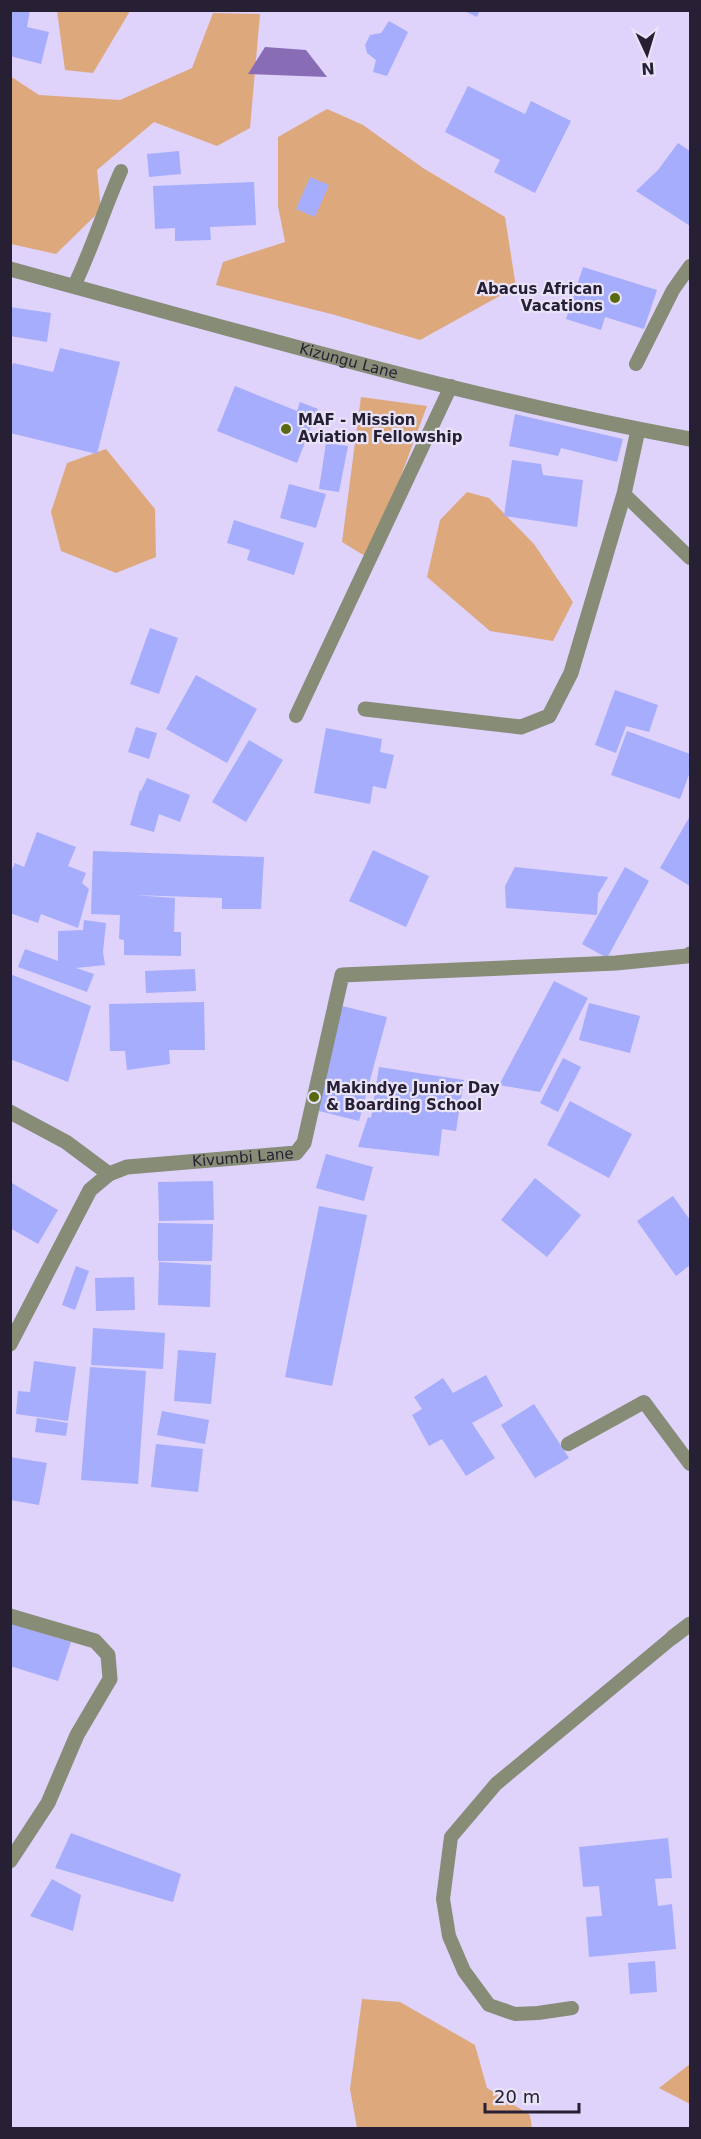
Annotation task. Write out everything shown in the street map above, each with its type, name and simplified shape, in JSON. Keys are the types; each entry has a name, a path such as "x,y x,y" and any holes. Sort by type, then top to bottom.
{"street":[{"name":"Kizungu Lane","path":"10,269 388,372 638,430 690,439"},
{"path":"365,709 520,727 549,716 571,674 624,495 638,430"},
{"name":"Kivumbi Lane","path":"10,1344 90,1190 109,1174 127,1167 296,1153 304,1143 342,975 616,963 690,954"},
{"path":"10,1112 66,1142 109,1174"},
{"path":"10,1616 95,1641 108,1655 110,1679 77,1735 48,1803 10,1860"},
{"path":"673,1637 690,1624"}],"lane":[{"path":"74,286 88,258 108,199 121,171"},
{"path":"636,364 673,290 690,266"},
{"path":"296,716 452,386"},
{"path":"624,495 690,558"},
{"path":"568,1444 644,1402 690,1464"},
{"path":"572,2008 515,2014 489,2005 464,1971 449,1936 443,1899 451,1837 496,1785 673,1637"}],"shaded area":[{"path":"57,10 130,11 93,73 65,70"},
{"path":"213,13 260,14 250,128 217,146 154,122 97,170 101,210 56,254 11,244 10,76 39,95 120,100 192,68"},
{"path":"265,47 306,50 327,77 248,74"},
{"path":"327,109 363,125 423,168 505,217 516,287 420,340 335,315 216,285 223,262 285,242 278,206 278,137"},
{"path":"361,397 427,406 370,559 342,542"},
{"path":"106,449 155,509 156,557 116,573 61,551 51,512 67,463"},
{"path":"467,492 489,498 534,544 573,602 553,641 490,631 427,577 440,520"},
{"path":"362,1999 400,2002 475,2045 487,2088 530,2115 532,2128 357,2128 350,2089"},
{"path":"690,2064 690,2104 659,2088"}],"building":[{"path":"10,10 30,10 27,27 49,32 41,64 10,56"},
{"path":"462,10 480,10 477,17"},
{"path":"389,21 408,32 387,76 373,72 376,60 367,53 365,45 370,35 381,33"},
{"path":"468,86 525,114 531,101 571,121 535,193 494,172 500,160 445,132"},
{"path":"678,143 690,151 690,226 636,191 658,170"},
{"path":"179,151 181,174 149,177 147,154"},
{"path":"310,177 329,185 315,217 296,209"},
{"path":"254,182 256,225 210,227 211,240 175,241 175,228 155,229 153,186"},
{"path":"583,267 657,290 644,329 605,317 601,330 566,319"},
{"path":"10,307 51,313 47,342 10,336"},
{"path":"60,348 120,362 97,454 10,433 10,373 13,363 53,372"},
{"path":"235,386 297,411 300,402 318,409 297,463 217,431"},
{"path":"515,414 623,439 617,462 561,448 558,456 509,446"},
{"path":"326,443 348,446 339,492 319,489"},
{"path":"512,460 541,464 543,475 583,480 577,527 504,516"},
{"path":"289,484 326,494 316,528 280,518"},
{"path":"234,520 304,543 294,575 247,560 250,550 227,543"},
{"path":"150,628 178,638 159,694 130,684"},
{"path":"196,675 257,709 227,763 166,729"},
{"path":"615,690 658,705 649,732 626,726 616,753 595,745"},
{"path":"136,727 157,733 149,759 128,752"},
{"path":"326,728 382,739 380,752 394,755 386,789 373,786 370,804 314,793"},
{"path":"627,731 690,754 690,772 680,799 611,775"},
{"path":"249,740 283,760 246,822 212,802"},
{"path":"147,778 190,795 180,822 159,814 154,832 130,825 140,790"},
{"path":"690,816 690,886 660,868"},
{"path":"37,832 76,847 68,866 86,873 82,883 89,889 78,928 41,914 38,923 10,913 10,874 15,863 24,867"},
{"path":"373,850 429,876 406,927 349,901"},
{"path":"93,851 264,857 261,909 222,909 222,898 134,895 175,898 174,932 181,932 181,956 124,955 124,940 119,939 120,915 91,914"},
{"path":"515,867 608,877 598,894 597,915 506,908 505,886"},
{"path":"625,867 649,881 607,958 582,944"},
{"path":"84,920 106,923 103,952 105,965 76,968 94,974 87,992 18,967 25,949 58,961 58,931 83,930"},
{"path":"195,969 196,991 146,993 145,971"},
{"path":"10,974 91,1006 68,1082 10,1059"},
{"path":"554,981 588,998 540,1092 499,1085"},
{"path":"204,1002 205,1050 169,1050 170,1064 127,1070 125,1051 110,1051 109,1004"},
{"path":"589,1003 640,1016 630,1053 579,1040"},
{"path":"342,1006 387,1017 359,1121 315,1110"},
{"path":"563,1058 581,1067 558,1112 540,1103"},
{"path":"379,1067 464,1080 456,1131 442,1129 439,1156 358,1147 368,1117 371,1118"},
{"path":"570,1101 632,1134 609,1178 547,1145"},
{"path":"326,1154 373,1167 364,1201 316,1188"},
{"path":"535,1178 581,1215 547,1257 501,1220"},
{"path":"213,1181 214,1220 159,1221 158,1182"},
{"path":"10,1182 58,1210 38,1244 10,1228"},
{"path":"673,1196 690,1220 690,1265 676,1276 637,1221"},
{"path":"319,1206 367,1215 332,1386 285,1377"},
{"path":"158,1223 213,1224 212,1261 158,1261"},
{"path":"159,1262 211,1265 210,1307 158,1305"},
{"path":"76,1266 89,1271 75,1310 62,1305"},
{"path":"134,1277 135,1310 96,1311 95,1278"},
{"path":"93,1328 165,1333 163,1369 91,1365"},
{"path":"178,1350 216,1353 211,1404 174,1401"},
{"path":"34,1361 76,1367 68,1421 16,1414 18,1391 30,1392"},
{"path":"90,1367 146,1371 138,1484 81,1480"},
{"path":"486,1375 503,1406 472,1423 495,1458 466,1476 442,1439 429,1446 412,1415 422,1409 414,1397 443,1378 453,1393"},
{"path":"534,1404 569,1458 535,1478 501,1425"},
{"path":"162,1411 209,1420 205,1444 157,1435"},
{"path":"37,1418 68,1423 66,1436 35,1432"},
{"path":"156,1444 203,1449 198,1492 151,1487"},
{"path":"10,1457 47,1463 39,1505 10,1500"},
{"path":"10,1623 71,1642 58,1681 10,1666"},
{"path":"71,1833 181,1874 173,1902 55,1868"},
{"path":"668,1838 672,1878 655,1879 658,1906 672,1904 676,1949 589,1957 586,1917 602,1916 599,1886 583,1887 579,1847"},
{"path":"52,1879 81,1895 73,1931 30,1916"},
{"path":"655,1961 657,1992 630,1994 628,1963"}],"place":[{"name":"Abacus African Vacations","path":"615,298"},
{"name":"MAF - Mission Aviation Fellowship","path":"286,429"},
{"name":"Makindye Junior Day & Boarding School","path":"314,1097"}]}
